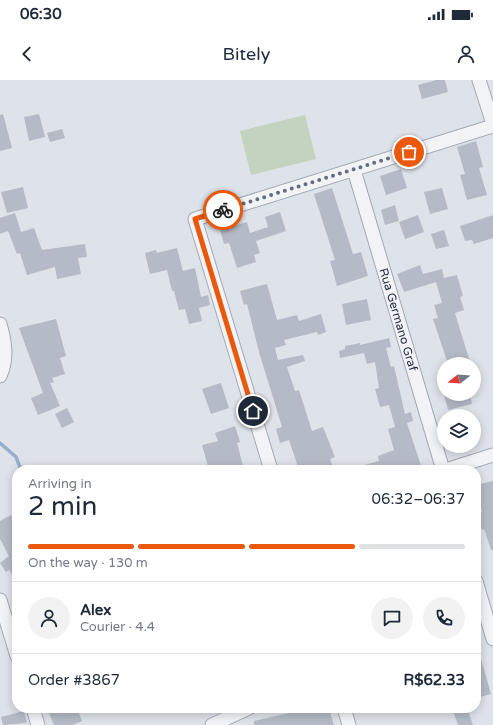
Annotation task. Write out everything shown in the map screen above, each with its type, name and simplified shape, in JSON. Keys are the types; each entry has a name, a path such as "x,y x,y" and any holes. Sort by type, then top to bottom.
{"street":[{"path":"269,465 195,219 493,125 480,80"},
{"name":"Rua Germano Graf","path":"354,170 442,465"},
{"path":"0,324 5,354 3,369 0,376"},
{"path":"462,465 493,455"},
{"path":"481,598 493,639"},
{"path":"0,600 12,640"},
{"path":"34,713 38,725"},
{"path":"212,725 238,713"},
{"path":"345,713 349,725"}],"green space":[{"path":"305,115 316,159 251,175 240,131"}],"building":[{"path":"436,80 445,80 448,92 422,99 418,85"},
{"path":"3,114 12,148 0,151 0,115"},
{"path":"39,114 45,137 29,141 24,117"},
{"path":"62,129 65,138 50,142 47,133"},
{"path":"476,141 483,167 479,168 487,195 467,200 460,175 465,174 457,147"},
{"path":"401,169 407,188 386,195 380,176"},
{"path":"23,187 28,208 7,213 1,192"},
{"path":"332,188 353,254 361,252 368,276 337,286 330,261 335,260 314,194"},
{"path":"442,188 448,209 430,214 424,192"},
{"path":"395,205 399,221 385,225 381,210"},
{"path":"280,212 286,231 256,241 260,253 254,255 256,262 237,268 229,243 224,244 220,230 247,222 250,233 268,227 265,217"},
{"path":"15,213 21,232 34,228 42,250 85,244 87,257 78,258 81,274 57,279 55,267 27,275 20,253 17,254 8,231 0,234 0,218"},
{"path":"418,215 424,232 405,239 399,222"},
{"path":"493,215 493,238 474,244 472,240 465,241 460,226"},
{"path":"444,230 449,246 436,249 431,234"},
{"path":"177,248 183,271 195,268 201,297 208,295 210,305 199,308 202,321 189,324 185,309 179,310 174,291 172,291 167,270 150,274 145,253 156,250 157,253"},
{"path":"420,265 423,274 442,269 444,278 457,275 463,296 460,297 464,310 455,313 468,357 446,357 433,319 438,318 434,305 442,303 436,282 404,292 397,274"},
{"path":"267,284 277,320 297,315 299,321 321,314 326,332 318,335 317,332 284,340 286,345 275,348 278,360 303,355 305,361 287,367 295,391 299,390 312,431 323,427 335,457 330,459 332,465 297,465 289,440 280,443 276,429 282,427 259,352 247,304 244,305 240,291"},
{"path":"367,299 371,320 346,325 342,304"},
{"path":"56,319 66,356 60,358 65,374 52,378 54,382 50,383 60,406 38,415 31,398 43,393 19,328"},
{"path":"389,338 391,347 386,348 391,367 394,366 405,414 411,412 413,421 407,423 421,465 364,465 379,461 378,456 394,450 388,429 395,427 389,405 380,407 375,389 379,388 375,362 367,364 364,353 340,358 339,351 345,349 345,346 360,343 360,345"},
{"path":"221,383 229,408 211,414 202,389"},
{"path":"446,401 471,401 472,404 448,409"},
{"path":"67,408 74,422 62,428 55,414"},
{"path":"235,426 240,442 237,443 243,465 208,465 202,445 218,441 215,433"},
{"path":"493,481 493,550 491,550 484,529 482,530 481,528 481,484"},
{"path":"11,515 12,517 12,574 9,570 6,572 0,563 9,556 0,539 0,521"},
{"path":"481,659 491,694 481,697"},
{"path":"16,713 24,713 27,723 3,725 1,717"},
{"path":"49,713 79,713 82,721 72,725 54,725"},
{"path":"289,713 330,713 334,725 254,725 254,721"},
{"path":"454,713 469,713 473,725 458,725"}],"waterway":[{"path":"0,443 16,457 19,465"}],"way so far":[{"path":"223,210 409,152"}],"route":[{"path":"223,210 195,219 253,411"}]}
